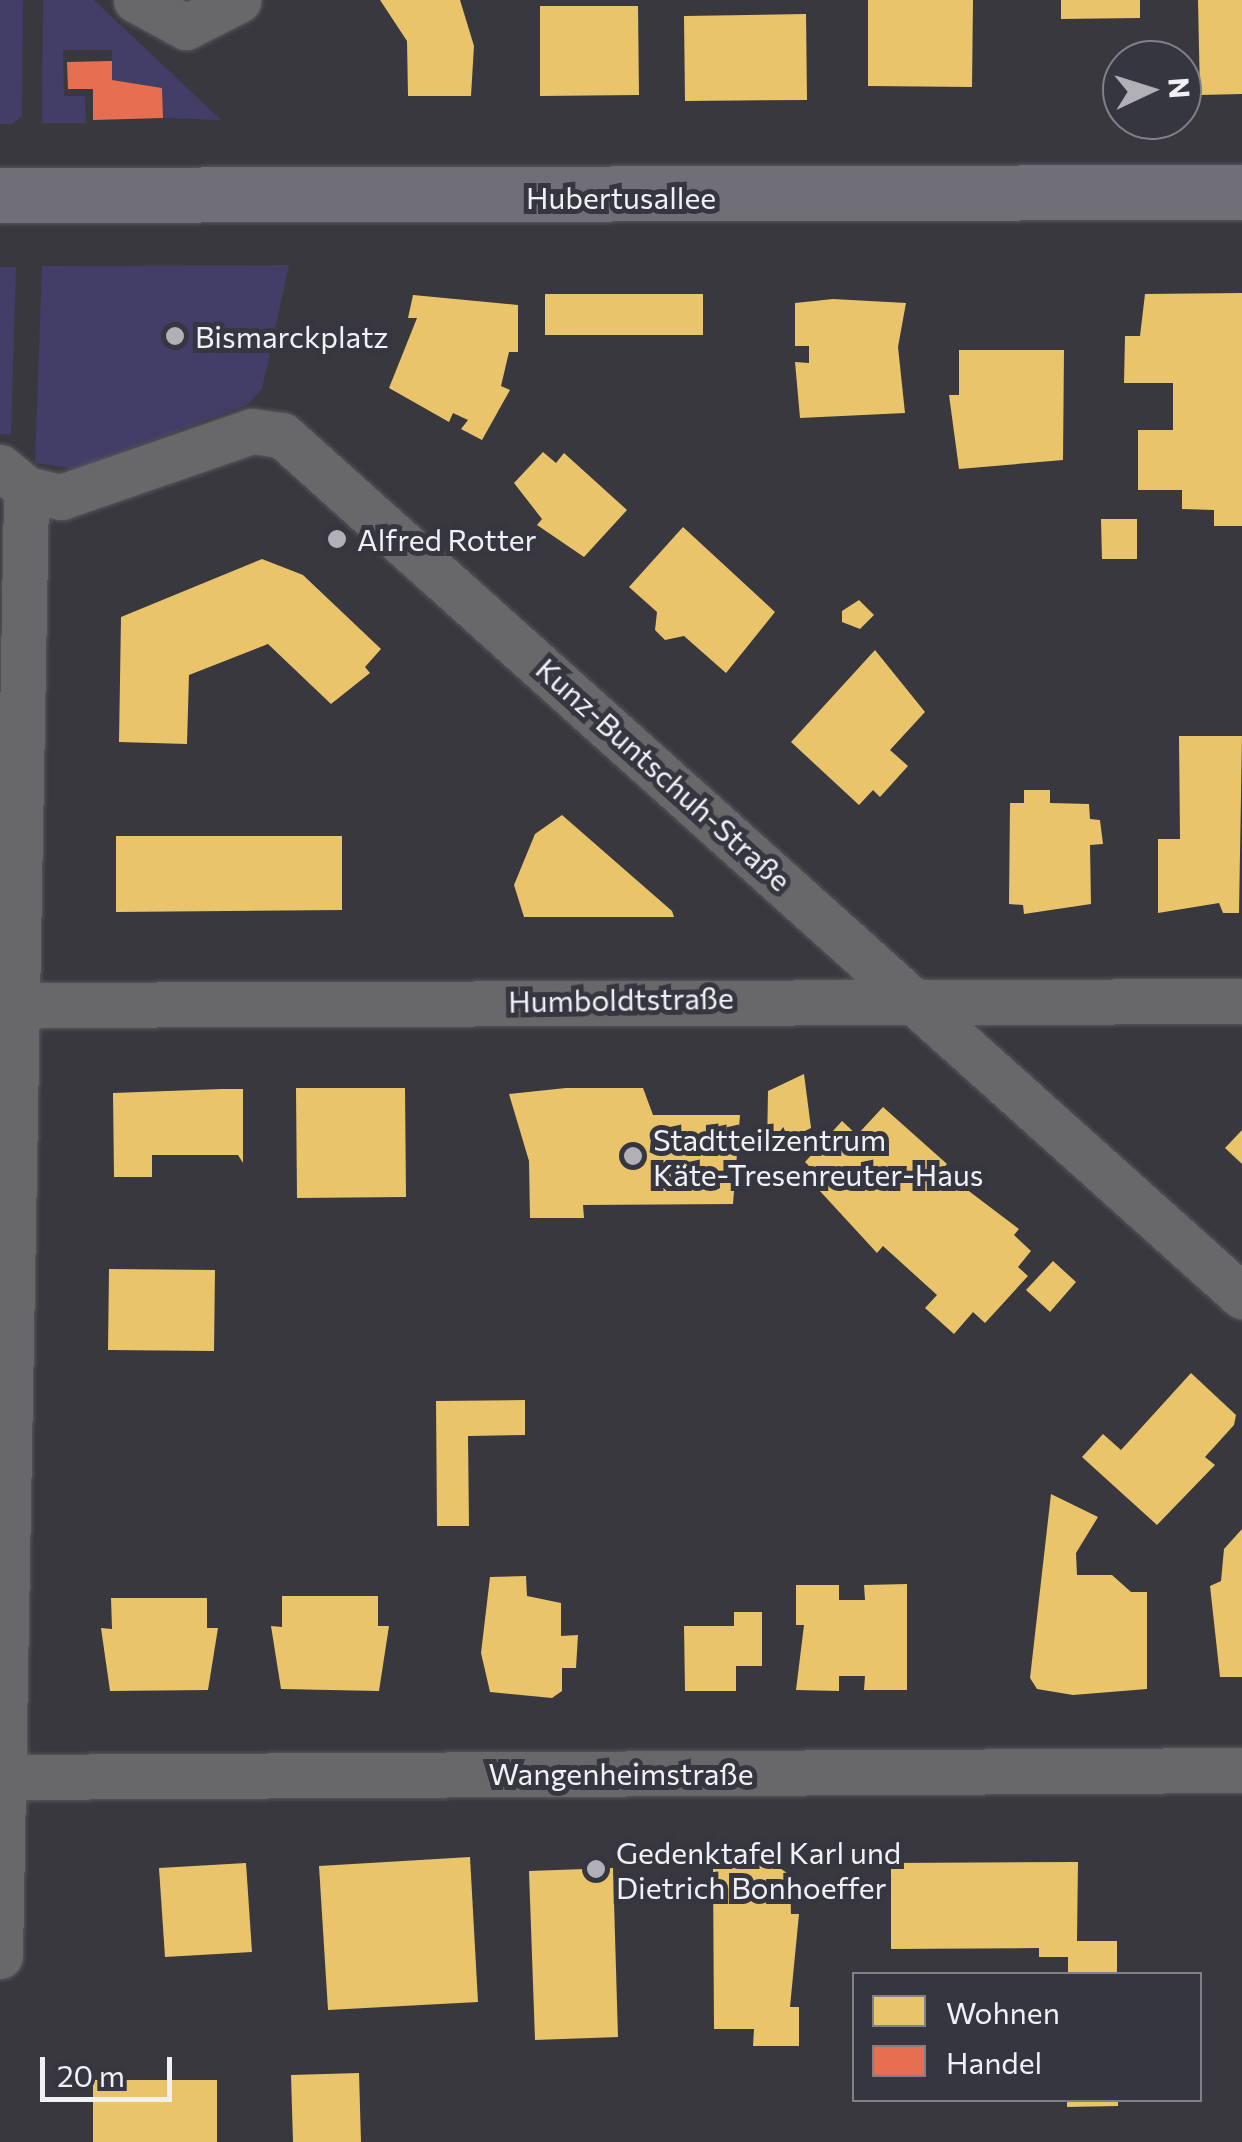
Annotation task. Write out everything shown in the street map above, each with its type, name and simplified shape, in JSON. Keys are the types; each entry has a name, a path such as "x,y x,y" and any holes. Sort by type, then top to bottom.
{"main road":[{"name":"Hubertusallee","path":"0,195 1242,192"}],"street":[{"path":"136,0 186,27 238,1"},
{"name":"Kunz-Buntschuh-Straße","path":"13,478 60,497 252,430 282,435 914,996 1242,1296"},
{"path":"0,1956 13,478"},
{"name":"Humboldtstraße","path":"10,1005 914,996 1242,1001"},
{"name":"Wangenheimstraße","path":"2,1777 1242,1770"}],"shaded area":[{"path":"0,0 23,0 22,116 12,124 0,124"},
{"path":"43,0 94,0 221,120 163,118 162,88 112,80 112,50 63,50 64,96 85,96 86,123 42,123"},
{"path":"289,265 262,389 247,405 75,469 35,463 42,266"},
{"path":"0,267 16,267 11,435 0,434"}],"building: Wohnen":[{"path":"380,0 460,0 474,46 471,96 408,96 407,41"},
{"path":"868,0 973,0 972,87 868,86"},
{"path":"1061,0 1140,0 1140,18 1061,19"},
{"path":"1198,0 1242,0 1242,94 1202,95 1202,40 1199,40"},
{"path":"540,6 638,6 639,95 540,96"},
{"path":"806,14 807,100 685,101 684,16"},
{"path":"1242,293 1242,526 1214,526 1214,510 1182,509 1182,490 1138,490 1138,430 1173,430 1173,383 1124,383 1125,336 1140,336 1145,294"},
{"path":"545,294 703,294 703,335 545,335"},
{"path":"413,295 518,305 518,352 509,352 501,386 510,390 482,440 461,429 468,420 453,413 449,422 389,388 417,318 408,318"},
{"path":"833,299 906,303 898,347 905,413 800,418 795,362 809,363 809,346 795,346 795,303"},
{"path":"959,350 1064,350 1063,460 959,469 949,395 959,395"},
{"path":"543,452 556,463 564,453 627,510 584,557 537,525 542,519 514,483"},
{"path":"1101,519 1137,519 1137,559 1102,559"},
{"path":"683,527 775,612 726,673 684,636 665,640 655,630 657,612 629,587"},
{"path":"262,559 303,575 381,649 365,667 370,673 331,704 268,644 189,675 187,744 119,742 121,617"},
{"path":"859,600 874,615 860,629 842,622 842,611"},
{"path":"875,650 925,712 890,750 908,766 880,797 873,790 859,805 791,742"},
{"path":"1179,736 1242,736 1239,913 1223,913 1219,903 1158,913 1158,839 1180,839"},
{"path":"1024,790 1050,790 1050,803 1089,804 1090,819 1100,820 1103,844 1090,845 1091,904 1024,914 1023,905 1009,904 1010,803 1024,803"},
{"path":"562,815 672,911 674,917 524,917 514,885 535,834"},
{"path":"116,836 342,836 342,910 116,912"},
{"path":"804,1074 811,1128 767,1150 768,1091"},
{"path":"296,1088 405,1088 406,1197 297,1198"},
{"name":"Stadtteilzentrum Käte-Tresenreuter-Haus","path":"566,1088 643,1088 653,1115 740,1115 733,1204 583,1205 584,1218 530,1218 529,1161 509,1094"},
{"path":"243,1089 243,1163 238,1155 152,1155 152,1177 114,1177 113,1093"},
{"path":"883,1107 947,1164 941,1170 1019,1229 1014,1235 1031,1251 1018,1267 1028,1276 985,1323 973,1312 954,1334 925,1308 937,1295 883,1246 877,1253 807,1177 813,1170 805,1162 842,1121 857,1135"},
{"path":"1242,1130 1242,1164 1225,1148"},
{"path":"1053,1261 1076,1282 1050,1312 1026,1290"},
{"path":"109,1269 215,1270 214,1351 108,1350"},
{"path":"1191,1373 1236,1415 1234,1425 1205,1457 1215,1465 1157,1525 1082,1457 1103,1434 1121,1450"},
{"path":"525,1400 525,1435 468,1436 469,1526 437,1526 436,1401"},
{"path":"1051,1494 1098,1517 1076,1553 1077,1575 1112,1575 1131,1592 1147,1592 1147,1689 1073,1695 1037,1689 1030,1678"},
{"path":"1242,1529 1242,1677 1220,1677 1210,1586 1221,1581 1224,1549"},
{"path":"526,1576 527,1596 561,1603 561,1636 578,1635 576,1668 562,1668 562,1691 552,1698 490,1692 481,1653 490,1577"},
{"path":"907,1584 907,1690 864,1690 865,1676 839,1676 839,1691 796,1690 804,1625 796,1625 796,1585 839,1585 839,1600 865,1600 864,1585"},
{"path":"282,1596 378,1596 378,1626 389,1626 379,1691 281,1689 271,1626 282,1627"},
{"path":"111,1598 207,1598 207,1628 218,1628 208,1690 110,1691 101,1628 112,1629"},
{"path":"734,1612 762,1612 762,1666 736,1666 736,1691 685,1691 684,1626 734,1626"},
{"path":"470,1857 478,2002 328,2010 319,1866"},
{"path":"771,1862 790,1875 791,1914 799,1914 790,2007 799,2007 799,2046 753,2046 754,2029 714,2029 713,1867"},
{"path":"1078,1862 1077,1941 1117,1941 1117,1972 1068,1972 1068,1957 1039,1957 1039,1948 891,1949 891,1863"},
{"path":"246,1863 252,1952 165,1957 159,1868"},
{"path":"613,1868 618,2037 535,2040 529,1871"},
{"path":"359,2073 361,2142 293,2142 291,2075"},
{"path":"93,2080 217,2080 217,2142 93,2142"},
{"path":"1067,2102 1118,2102 1118,2106 1067,2107"}],"building: Handel":[{"path":"112,61 112,80 162,88 163,118 93,120 93,89 68,89 67,62"}],"place":[{"name":"Bismarckplatz","path":"175,336"},
{"name":"Alfred Rotter","path":"337,539"},
{"name":"Stadtteilzentrum Käte-Tresenreuter-Haus","path":"633,1156"},
{"name":"Gedenktafel Karl und Dietrich Bonhoeffer","path":"596,1869"}]}
